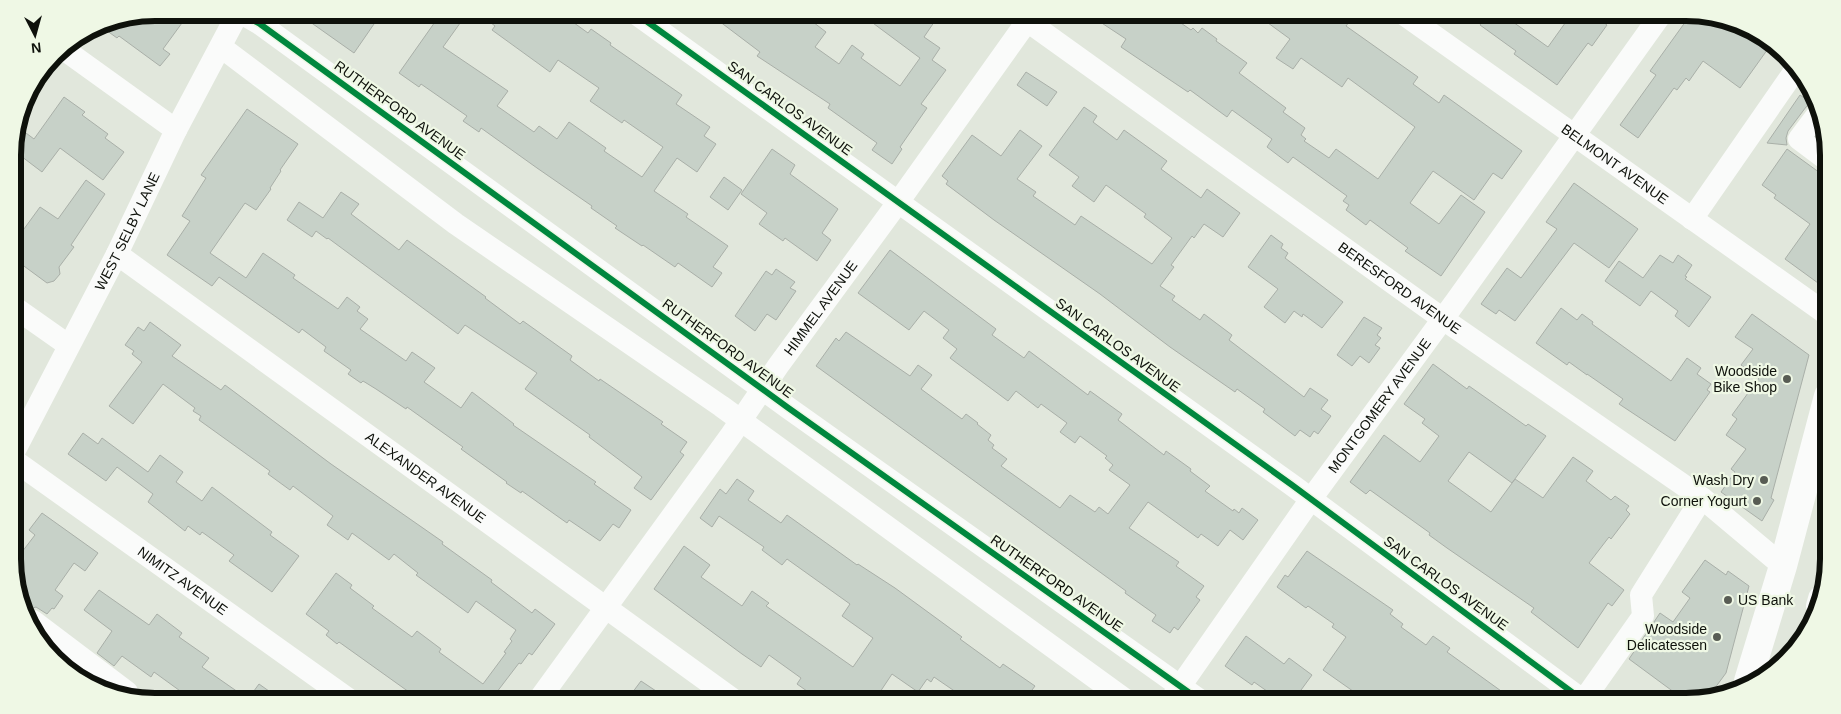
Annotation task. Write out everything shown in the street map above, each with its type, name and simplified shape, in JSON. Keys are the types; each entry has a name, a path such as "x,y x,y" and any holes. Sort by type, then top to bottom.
{"main road":[{"path":"1749,677 1783,566 1820,426"}],"street":[{"name":"WEST SELBY LANE","path":"21,438 117,254 176,130 235,21"},
{"name":"RUTHERFORD AVENUE","path":"255,21 763,388 1174,692"},
{"name":"SAN CARLOS AVENUE","path":"648,21 1311,499 1571,692"},
{"name":"HIMMEL AVENUE","path":"544,693 898,201 1021,21"},
{"name":"BERESFORD AVENUE","path":"1033,21 1443,319 1702,498 1783,566"},
{"name":"BELMONT AVENUE","path":"1415,21 1820,309"},
{"name":"MONTGOMERY AVENUE","path":"1177,692 1311,499 1575,136 1656,21"},
{"path":"221,47 456,224 740,420 1115,692"},
{"path":"69,53 176,130"},
{"path":"1692,219 1792,75"},
{"path":"1814,118 1799,139 1820,152"},
{"name":"ALEXANDER AVENUE","path":"117,254 723,693"},
{"path":"22,312 68,345"},
{"name":"NIMITZ AVENUE","path":"21,466 339,693"},
{"path":"1589,692 1643,616 1642,595 1702,498"},
{"path":"41,628 122,688"}],"building":[{"path":"183,21 163,49 170,54 160,66 119,36 117,38 106,30 138,22"},
{"path":"309,21 370,21 374,24 354,53"},
{"path":"436,21 462,21 443,47 508,91 497,106 534,132 539,126 557,139 569,122 606,148 604,151 642,177 663,147 624,120 622,123 590,101 599,88 558,60 550,72 492,30 495,26 489,21 571,21 588,33 591,29 611,43 610,45 682,95 676,104 710,127 704,136 716,144 697,172 677,158 654,191 688,214 686,217 728,246 713,267 722,273 712,287 678,263 675,267 615,228 617,226 591,208 592,206 481,128 479,132 463,121 467,116 421,84 419,87 399,73"},
{"path":"719,21 812,21 826,32 815,47 839,64 852,45 864,54 861,58 900,86 920,58 870,21 935,21 924,37 940,48 932,60 946,70 921,104 927,108 900,147 902,149 892,164 872,150 877,143 828,108 830,104 757,56 760,52"},
{"path":"1099,21 1178,21 1191,30 1193,28 1198,33 1202,28 1217,39 1216,41 1247,63 1239,73 1286,108 1283,112 1305,128 1301,135 1306,139 1304,141 1329,158 1336,149 1378,179 1415,127 1348,78 1342,87 1301,58 1293,69 1276,58 1290,39 1265,21 1348,21 1349,22 1346,26 1418,77 1413,84 1439,103 1444,95 1522,151 1502,179 1493,173 1474,200 1433,171 1410,203 1439,224 1461,195 1485,212 1441,276 1405,251 1408,248 1370,220 1366,225 1346,210 1349,205 1343,201 1347,196 1293,157 1288,163 1267,147 1272,139 1232,110 1227,117 1190,90 1188,92 1121,47 1126,39"},
{"path":"1483,21 1514,21 1548,47 1567,21 1602,21 1607,25 1592,46 1588,43 1557,85 1514,54 1516,51 1480,25"},
{"path":"1686,21 1703,22 1729,28 1745,35 1767,50 1740,88 1703,61 1689,81 1686,78 1677,90 1674,88 1638,138 1620,125 1656,75 1650,71"},
{"path":"1026,72 1057,92 1047,106 1017,85"},
{"path":"1800,95 1808,100 1810,105 1788,131 1787,145 1767,143"},
{"path":"64,97 85,112 82,115 108,134 105,138 124,152 103,180 60,148 42,172 22,157 24,131 34,139"},
{"path":"1084,107 1097,116 1093,122 1117,140 1124,130 1167,161 1161,169 1201,198 1207,189 1240,213 1223,237 1204,224 1194,238 1192,236 1171,265 1174,267 1160,286 1175,296 1172,300 1200,320 1204,314 1232,335 1229,340 1304,397 1310,388 1328,400 1321,409 1331,416 1318,434 1314,431 1310,437 1300,430 1295,436 1263,412 1265,409 1237,389 1235,392 1170,347 1100,294 946,184 948,181 942,176 972,135 1001,156 1020,130 1042,146 1017,179 1036,192 1033,196 1075,225 1081,216 1152,264 1172,238 1144,217 1146,214 1106,185 1094,202 1072,186 1079,177 1049,155"},
{"path":"247,109 298,144 256,210 245,203 210,253 246,278 263,253 295,275 293,278 338,309 347,297 360,307 357,311 368,319 360,329 406,361 412,352 435,368 424,382 461,408 472,392 513,425 596,482 594,484 631,510 619,528 613,524 600,541 569,520 567,523 522,491 521,493 506,483 461,449 463,447 407,407 406,409 363,381 361,383 348,374 351,370 324,351 326,347 302,329 299,333 219,277 212,286 167,255 190,221 182,216 206,178 201,175"},
{"path":"772,149 795,165 790,174 838,209 822,233 831,240 817,261 785,238 783,241 759,224 767,213 741,194"},
{"path":"1787,149 1820,173 1820,281 1818,283 1785,259 1810,224 1774,198 1776,195 1762,185"},
{"path":"724,177 742,190 728,210 710,197"},
{"path":"86,180 105,194 71,245 74,247 59,267 60,274 54,281 47,283 22,264 22,232 40,207 58,219"},
{"path":"1574,183 1638,229 1609,268 1574,243 1515,321 1499,310 1496,314 1481,304 1507,268 1521,278 1557,229 1546,222"},
{"path":"341,192 359,204 351,214 399,250 407,240 520,324 523,321 572,356 570,360 663,422 661,424 687,442 680,452 684,455 651,500 634,488 642,477 589,437 590,435 525,389 537,373 465,325 458,334 328,238 316,231 312,237 287,220 299,202 323,218"},
{"path":"1271,235 1283,244 1281,248 1288,253 1285,258 1343,302 1322,328 1303,314 1302,317 1294,311 1285,323 1264,307 1278,289 1248,267"},
{"path":"890,250 996,329 992,335 1024,358 1029,351 1088,395 1090,391 1122,414 1118,420 1164,455 1166,451 1191,469 1190,471 1210,486 1205,491 1233,511 1234,509 1239,513 1242,508 1258,520 1243,540 1230,530 1218,546 1201,534 1198,538 1148,502 1129,528 1179,562 1176,566 1204,586 1196,597 1200,600 1178,630 1174,627 1170,633 1152,621 1156,615 1125,593 1126,591 816,366 836,338 839,341 846,332 910,376 918,365 932,375 921,389 962,419 966,414 978,423 991,435 988,440 994,445 992,448 1007,459 1001,466 1060,508 1070,495 1095,512 1099,507 1108,514 1130,485 1109,470 1113,465 1105,458 1107,456 1080,436 1075,443 1060,432 1067,423 1041,404 1038,408 1016,391 1008,401 950,358 957,349 943,338 949,330 924,311 909,330 858,293"},
{"path":"1660,255 1673,263 1678,255 1692,265 1685,279 1711,297 1689,327 1675,316 1678,311 1651,291 1640,306 1605,281 1619,261 1643,278"},
{"path":"776,269 795,282 790,288 796,291 776,320 767,314 755,331 735,316 766,271 772,275"},
{"path":"1561,308 1577,320 1582,314 1593,322 1592,324 1671,381 1687,358 1701,368 1697,374 1711,384 1707,390 1710,392 1675,441 1619,404 1623,399 1569,362 1567,365 1536,343"},
{"path":"1752,314 1809,355 1771,498 1774,500 1762,521 1721,492 1735,472 1731,469 1746,449 1726,435 1737,419 1732,415 1759,378 1741,365 1753,349 1735,337"},
{"path":"1364,317 1382,328 1377,335 1381,338 1375,345 1380,348 1369,363 1360,356 1352,366 1337,355"},
{"path":"150,322 181,345 172,356 221,390 225,385 331,464 443,542 442,544 492,580 491,582 532,613 535,609 555,624 532,655 529,653 521,664 519,663 496,693 413,693 326,635 329,631 306,614 336,573 352,585 350,588 374,606 372,608 412,637 417,631 441,649 439,652 483,684 506,653 504,652 512,641 510,639 516,630 476,601 468,613 416,575 418,573 394,554 389,560 352,533 348,540 327,525 333,516 293,486 290,490 268,474 270,471 199,420 201,416 193,411 195,408 163,384 133,424 109,406 142,362 132,354 134,351 125,345 138,327 144,331"},
{"path":"1433,364 1467,389 1469,386 1526,426 1528,424 1546,436 1512,483 1469,452 1448,481 1491,512 1515,479 1543,498 1573,457 1593,471 1586,481 1611,500 1615,496 1629,506 1626,510 1630,514 1589,563 1624,590 1612,606 1608,603 1578,648 1531,612 1534,608 1447,548 1429,535 1430,533 1370,490 1366,494 1350,482 1384,435 1420,462 1439,436 1422,423 1425,419 1404,404"},
{"path":"83,433 98,444 102,438 148,472 160,455 183,472 176,482 202,501 212,487 272,532 270,535 299,556 272,592 229,561 234,555 202,532 200,535 188,526 185,531 148,502 153,494 117,467 106,481 68,454"},
{"path":"737,479 754,491 748,500 781,523 787,515 857,565 895,588 962,637 960,639 1000,668 1003,664 1035,686 1032,690 1036,692 957,692 934,677 931,682 927,679 918,692 892,674 880,693 809,693 797,684 801,678 769,655 761,667 654,589 684,546 710,565 701,577 742,606 752,591 769,603 766,606 853,667 873,638 842,616 850,604 787,559 782,565 762,550 764,547 719,516 712,527 700,518 720,489 726,494"},
{"path":"42,513 98,553 85,571 74,563 55,590 63,596 54,609 52,608 47,614 36,607 31,609 22,576 21,553 35,535 29,530"},
{"path":"1307,551 1393,610 1390,614 1403,624 1401,627 1426,645 1433,636 1450,648 1447,652 1503,692 1355,692 1323,670 1346,637 1332,627 1334,624 1308,606 1306,608 1277,587 1285,575 1288,577"},
{"path":"1705,560 1726,575 1728,571 1749,586 1726,673 1714,690 1674,692 1629,659 1660,613 1673,622 1690,598 1682,592"},
{"path":"99,590 149,625 157,614 182,633 179,637 209,658 202,667 239,693 183,693 154,672 151,677 122,656 114,666 97,653 112,631 84,610"},
{"path":"1246,636 1284,664 1289,658 1312,675 1299,692 1269,692 1254,682 1252,685 1225,666"},
{"path":"641,681 659,693 632,693"},
{"path":"259,684 272,693 252,693"}],"cycle path":[{"path":"255,21 787,407 1189,692"},
{"path":"646,21 1292,485 1572,692"}],"place":[{"name":"Woodside Bike Shop","path":"1787,379"},
{"name":"Wash Dry","path":"1764,480"},
{"name":"Corner Yogurt","path":"1757,501"},
{"name":"US Bank","path":"1728,600"},
{"name":"Woodside Delicatessen","path":"1717,637"}]}
